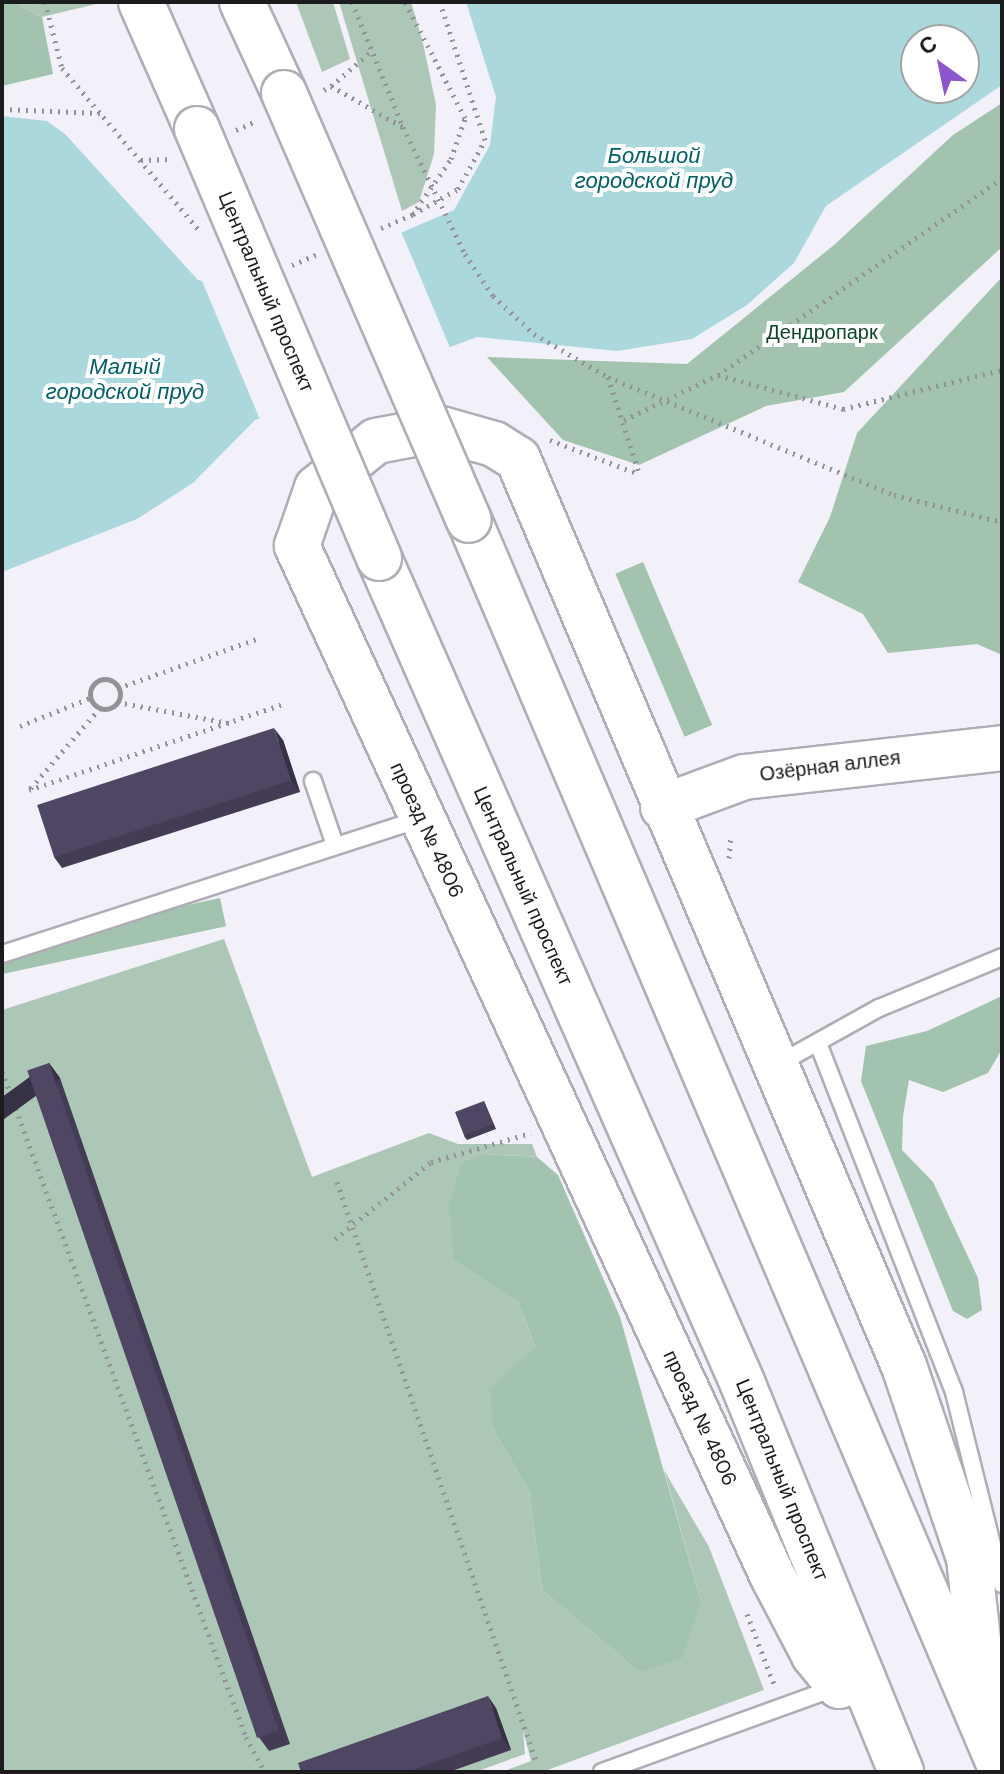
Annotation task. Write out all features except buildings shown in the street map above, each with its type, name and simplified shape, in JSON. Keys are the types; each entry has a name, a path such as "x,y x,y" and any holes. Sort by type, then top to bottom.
{"main road":[{"name":"Центральный проспект","path":"141,2 379,558 742,1382 851,1682 901,1772"},
{"path":"242,2 469,520 996,1757"},
{"name":"проезд № 4806","path":"851,1682 814,1655 773,1577 297,546 317,488 376,441 441,429 494,444 518,459 663,807 778,1064 936,1455 969,1558 989,1670 996,1757"},
{"name":"Озёрная аллея","path":"663,807 744,777 1002,748"}],"lane":[{"path":"313,781 335,845"},
{"path":"2,954 422,818"},
{"path":"778,1064 879,1008 1002,957"},
{"path":"818,1043 954,1392 1002,1584"},
{"path":"602,1772 851,1682"}],"path":[{"path":"352,2 403,127 465,254 493,296 534,334 608,377 894,495 1002,522"},
{"path":"412,215 458,189 485,140 440,2"},
{"path":"331,86 372,51"},
{"path":"2,109 100,113"},
{"path":"624,420 718,375 1002,178"},
{"path":"718,375 843,409 1002,370"},
{"path":"542,437 639,474 608,377"},
{"path":"90,698 94,684 102,680 118,688 256,639"},
{"path":"117,702 118,688"},
{"path":"90,698 100,708"},
{"path":"20,726 90,698"},
{"path":"230,723 117,702 100,708 29,790 230,723 283,704"},
{"path":"2,1071 246,1737 265,1772"},
{"path":"530,1120 542,1146"},
{"path":"335,1239 353,1228 431,1162 536,1132"},
{"path":"337,1182 537,1764"},
{"path":"744,1605 783,1706"}],"green space":[{"path":"2,2 13,2 42,17 53,74 2,86"},
{"path":"13,2 95,2 96,4 42,17"},
{"path":"296,2 333,2 350,59 322,72"},
{"path":"339,2 411,2 436,105 434,154 419,202 402,211"},
{"name":"Дендропарк","path":"1002,103 1002,247 844,392 766,406 639,465 563,440 487,357 687,364 834,245 953,135"},
{"name":"Дендропарк","path":"1002,277 1002,655 977,644 888,653 863,614 798,582 830,517 857,433"},
{"path":"643,562 712,725 685,737 615,574"},
{"path":"220,898 226,926 2,974 2,944"},
{"path":"224,939 312,1177 429,1133 458,1144 532,1144 537,1157 484,1154 454,1261 518,1302 535,1346 493,1429 529,1491 542,1590 639,1672 701,1602 664,1470 709,1547 764,1690 542,1772 501,1772 531,1761 523,1730 525,1754 475,1772 2,1772 2,1010"},
{"path":"1002,996 1002,1049 988,1073 943,1092 909,1080 903,1116 902,1150 933,1182 978,1278 982,1310 967,1319 953,1311 861,1081 866,1046 927,1031"},
{"path":"484,1154 537,1157 558,1175 620,1317 701,1602 682,1658 639,1672 542,1590 529,1491 493,1429 490,1390 535,1346 518,1302 454,1261 449,1206 461,1163"}],"water":[{"path":"466,2 1002,2 1002,85 980,100 980,24 900,24 900,104 974,104 826,206 794,263 747,305 692,339 617,351 477,337 255,420 193,483 137,519 2,572 2,116 47,121 65,134 198,280 258,294 454,210 490,145 496,97"}],"pier":[{"path":"400,229 451,350 261,422 200,276 258,290"}],"water label":[{"name":"Большой городской пруд","path":"654,168"},
{"name":"Малый городской пруд","path":"125,378"}]}
